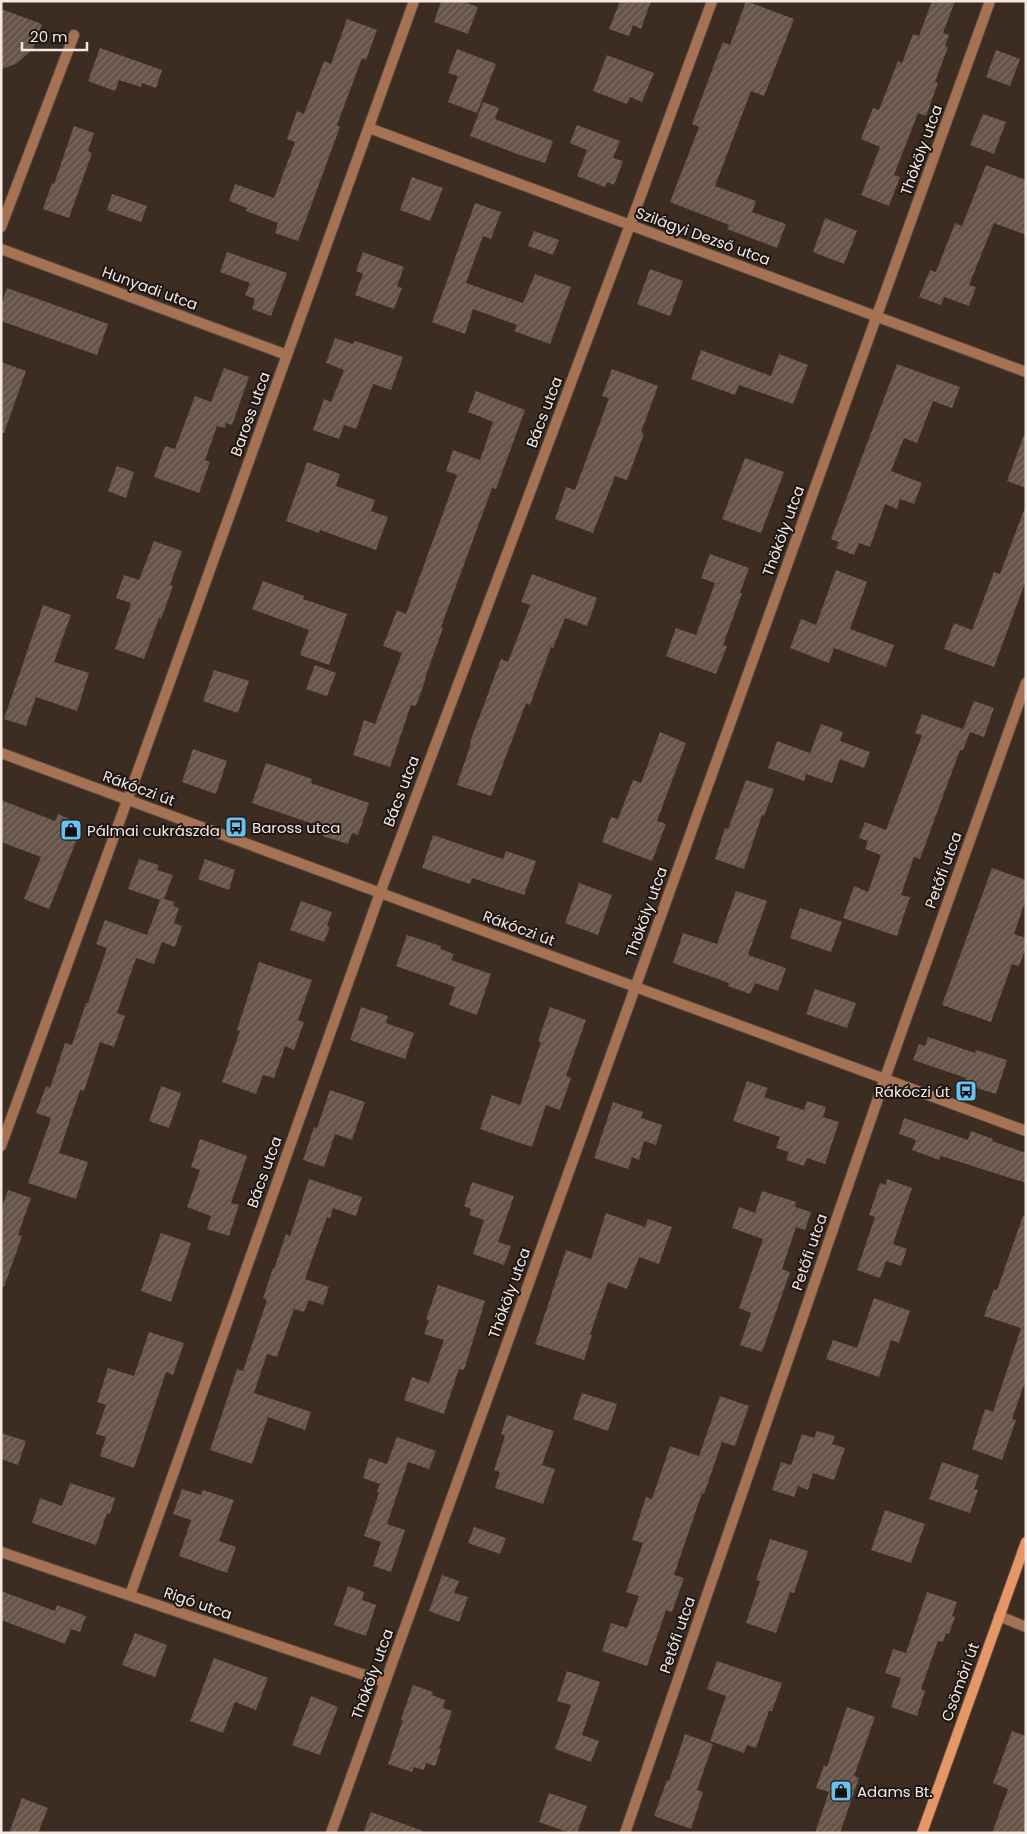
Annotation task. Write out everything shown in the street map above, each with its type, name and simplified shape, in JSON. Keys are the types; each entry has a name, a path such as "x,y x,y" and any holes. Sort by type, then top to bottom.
{"main road":[{"name":"Csömöri út","path":"922,1833 1026,1542"}],"street":[{"name":"Baross utca","path":"1,1146 128,800 414,1"},
{"name":"Bács utca","path":"130,1596 380,893 712,1"},
{"name":"Thököly utca","path":"331,1833 990,1"},
{"path":"1,227 74,35"},
{"name":"Szilágyi Dezső utca","path":"369,128 1026,372"},
{"name":"Hunyadi utca","path":"1,249 287,355"},
{"name":"Petőfi utca","path":"625,1833 885,1078 1026,682"},
{"name":"Rákóczi út","path":"1,753 1026,1131"},
{"name":"Rigó utca","path":"1,1552 385,1682"},
{"path":"999,1616 1026,1627"}],"building":[{"path":"441,1 462,1 478,7 468,34 434,22"},
{"path":"620,1 651,1 641,29 633,25 629,36 609,29"},
{"path":"746,1 794,19 764,96 751,91 715,186 756,201 752,212 786,224 777,248 727,229 729,225 670,202 699,127 692,124 715,62 723,42 730,45"},
{"path":"932,1 955,1 943,33 949,35 945,46 948,47 935,82 938,83 926,116 918,113 894,175 900,177 889,206 861,195 880,147 861,139 873,108 879,110 898,61 902,63 913,34 919,36"},
{"path":"1,9 42,24 33,49 16,64 1,69"},
{"path":"347,19 377,30 366,60 362,58 337,125 340,127 298,241 275,233 278,223 246,211 247,208 229,201 235,184 274,198 295,142 287,139 297,111 304,114 324,61 331,64"},
{"path":"100,48 162,70 156,88 142,83 141,87 119,80 115,91 88,81"},
{"path":"457,49 496,64 477,113 448,102 458,76 448,73"},
{"path":"996,50 1020,59 1010,86 986,77"},
{"path":"607,55 654,73 642,102 630,97 627,104 593,91"},
{"path":"483,102 499,108 495,119 553,141 545,163 470,136"},
{"path":"983,114 1006,122 994,154 970,145"},
{"path":"577,125 620,141 613,158 623,161 614,185 607,182 605,187 577,176 587,150 570,143"},
{"path":"74,126 94,133 88,151 92,153 69,218 43,209 52,183 54,184"},
{"path":"986,165 1026,180 1026,235 994,223 969,285 976,287 969,306 944,297 941,305 919,297 930,270 936,272 955,223 962,226"},
{"path":"412,177 443,188 430,221 400,210"},
{"path":"112,194 147,206 141,222 107,210"},
{"path":"475,203 501,212 491,239 483,236 466,283 523,303 535,274 571,287 550,344 514,331 517,325 473,309 465,334 432,322"},
{"path":"825,218 857,231 844,264 813,252"},
{"path":"534,231 559,240 553,255 528,246"},
{"path":"227,252 287,273 271,316 252,309 255,299 245,295 250,283 220,272"},
{"path":"363,252 404,267 397,286 402,288 394,309 355,295 363,274 356,271"},
{"path":"650,269 683,281 670,316 637,304"},
{"path":"7,288 108,324 97,355 1,321 1,305"},
{"path":"335,338 353,344 355,341 403,357 391,390 373,384 356,429 344,425 339,439 313,430 324,399 331,402 344,370 326,363"},
{"path":"701,350 771,376 779,354 808,365 793,404 739,385 735,395 691,379"},
{"path":"1,362 26,371 4,433 1,433"},
{"path":"897,364 960,387 952,408 933,401 917,443 904,438 891,471 922,483 914,504 900,499 897,509 885,504 870,547 859,543 854,555 836,548 839,542 831,539"},
{"path":"224,368 249,377 232,425 226,423 225,428 217,426 205,460 210,462 199,493 154,477 165,446 175,449 195,396 211,402"},
{"path":"612,369 658,386 641,432 644,434 627,480 615,476 593,533 555,519 566,487 575,490 609,398 602,396"},
{"path":"476,391 525,410 496,489 492,488 441,627 443,628 416,706 411,705 390,767 353,755 364,720 375,724 402,653 383,646 397,610 406,614 457,475 446,471 453,450 480,460 493,422 468,412"},
{"path":"1024,435 1026,435 1026,488 1007,481"},
{"path":"745,458 784,472 761,533 722,519"},
{"path":"307,462 340,474 336,486 375,500 371,511 388,517 376,550 320,530 319,533 286,521"},
{"path":"117,466 134,472 126,498 108,491"},
{"path":"1024,510 1026,510 1026,580 994,667 944,649 954,623 972,630 994,572 1000,574"},
{"path":"154,541 182,551 170,585 173,586 144,659 115,649 131,603 116,598 124,575 139,580"},
{"path":"710,554 749,568 723,645 727,646 716,674 666,656 676,628 696,635 715,583 701,578"},
{"path":"836,570 867,582 850,629 894,645 886,667 834,648 829,663 790,648 801,619 816,625"},
{"path":"532,574 597,598 587,626 565,618 553,648 551,647 530,705 526,703 491,796 457,785 470,742 501,659 508,662 530,605 521,602"},
{"path":"263,581 304,596 303,599 347,614 329,665 300,655 309,630 252,609"},
{"path":"43,605 71,615 54,662 89,673 77,711 36,697 26,726 4,719"},
{"path":"315,665 336,673 327,696 306,689"},
{"path":"214,670 249,681 238,713 203,701"},
{"path":"974,701 994,708 984,737 970,732 963,750 960,750 920,859 914,857 901,895 910,897 897,936 843,918 854,886 868,892 881,855 865,849 868,841 859,838 865,822 886,830 922,735 915,733 922,714 963,729"},
{"path":"821,724 843,732 840,741 870,752 864,768 840,759 832,783 806,774 804,781 768,768 777,741 810,753"},
{"path":"660,732 686,743 657,821 666,824 652,861 602,842 611,817 618,819 633,780 641,783"},
{"path":"193,749 227,761 216,794 182,782"},
{"path":"266,763 312,779 311,783 369,803 358,835 352,833 348,844 323,836 325,828 252,803"},
{"path":"746,780 774,789 764,816 762,815 744,869 715,859 725,828 728,829"},
{"path":"1,800 55,821 58,814 76,822 81,829 49,909 24,899 41,857 1,842"},
{"path":"433,835 503,859 506,851 536,861 524,895 472,878 470,884 422,868"},
{"path":"139,859 159,865 157,870 173,875 164,899 175,902 173,906 179,908 174,923 182,926 175,947 162,942 154,964 136,958 117,1013 125,1016 114,1047 100,1042 84,1091 80,1090 59,1153 88,1162 76,1199 28,1183 51,1118 36,1113 46,1086 50,1088 65,1043 72,1045 86,1003 88,1003 107,948 96,944 105,920 147,935 160,900 128,889"},
{"path":"205,859 235,870 229,890 198,879"},
{"path":"992,868 1026,880 1026,899 1014,934 1026,938 1026,948 1019,966 1012,964 991,1022 942,1005"},
{"path":"579,883 612,895 598,935 565,923"},
{"path":"736,891 767,901 748,955 786,968 778,991 755,983 750,994 728,986 729,983 673,963 683,933 717,944"},
{"path":"301,901 332,912 327,926 330,927 324,942 290,930"},
{"path":"800,908 842,922 831,952 790,938"},
{"path":"407,935 441,946 440,949 454,954 451,960 491,974 477,1015 449,1005 455,987 396,966"},
{"path":"259,962 312,980 298,1020 304,1022 294,1050 285,1046 274,1078 263,1075 256,1094 222,1082 240,1031 237,1030"},
{"path":"815,989 856,1003 847,1028 806,1014"},
{"path":"361,1007 388,1016 386,1023 414,1033 405,1059 350,1040"},
{"path":"550,1007 586,1020 566,1076 571,1078 560,1110 546,1105 532,1147 480,1129 492,1095 520,1105 541,1042 538,1041"},
{"path":"928,1037 975,1053 976,1050 1007,1060 996,1094 964,1084 966,1078 913,1060 919,1044 925,1046"},
{"path":"747,1081 768,1088 764,1097 804,1110 807,1101 826,1107 823,1117 839,1122 825,1164 807,1158 804,1166 786,1160 789,1152 776,1148 780,1137 733,1121"},
{"path":"161,1086 181,1093 169,1128 149,1121"},
{"path":"330,1090 365,1102 352,1140 335,1134 324,1167 303,1160 314,1127 317,1128"},
{"path":"613,1102 643,1112 641,1118 662,1125 656,1145 644,1141 639,1160 632,1157 628,1169 594,1158"},
{"path":"904,1118 968,1140 971,1131 1026,1153 1026,1183 941,1156 939,1160 912,1150 916,1140 899,1134"},
{"path":"200,1139 247,1156 231,1203 239,1205 229,1236 207,1229 211,1216 187,1207 200,1170 191,1167"},
{"path":"309,1179 362,1197 356,1216 333,1208 330,1218 327,1217 305,1279 329,1287 323,1305 309,1300 304,1312 294,1309 277,1357 267,1354 254,1393 311,1412 305,1430 268,1417 252,1464 210,1450 237,1369 243,1371 267,1300 263,1298 273,1268 286,1234 290,1236"},
{"path":"887,1179 912,1188 893,1244 907,1249 901,1266 886,1261 880,1278 857,1270 875,1217 869,1215 880,1183 886,1185"},
{"path":"472,1182 514,1196 498,1242 511,1246 504,1265 473,1254 484,1220 469,1215 471,1209 464,1206"},
{"path":"8,1190 31,1198 18,1235 22,1236 4,1287 1,1286 1,1210"},
{"path":"762,1191 796,1202 795,1207 811,1212 805,1230 796,1227 782,1269 790,1272 762,1352 740,1345 751,1313 739,1308 763,1239 732,1228 739,1207 755,1213"},
{"path":"606,1213 645,1227 648,1219 672,1227 659,1264 639,1257 627,1289 608,1282 590,1335 592,1335 584,1360 535,1344 566,1250 591,1259"},
{"path":"1023,1216 1026,1217 1026,1379 1012,1419 1016,1420 1002,1460 972,1449 985,1409 993,1412 1021,1328 984,1316 994,1289 997,1290"},
{"path":"161,1233 191,1243 171,1302 141,1291"},
{"path":"438,1285 485,1301 464,1370 459,1369 444,1414 404,1400 412,1377 429,1383 444,1340 424,1334 429,1320 426,1319"},
{"path":"874,1298 910,1311 899,1343 891,1340 879,1377 826,1359 833,1340 857,1348"},
{"path":"149,1332 184,1343 173,1375 166,1372 134,1468 100,1456 106,1437 96,1434 106,1405 97,1402 108,1368 134,1376"},
{"path":"582,1393 617,1404 608,1431 573,1419"},
{"path":"720,1396 749,1406 735,1446 722,1442 704,1494 702,1493 674,1575 684,1578 672,1612 666,1610 647,1666 602,1651 611,1623 627,1628 639,1596 626,1592 643,1543 632,1540 646,1497 652,1499 670,1446 699,1456"},
{"path":"507,1415 554,1431 542,1465 555,1469 543,1504 495,1488 500,1472 494,1470 505,1436 501,1434"},
{"path":"817,1431 835,1436 832,1444 845,1448 834,1480 813,1473 808,1490 798,1486 794,1497 772,1490 781,1462 791,1465 802,1434 814,1438"},
{"path":"1,1433 26,1441 18,1465 1,1459"},
{"path":"397,1437 436,1451 429,1469 408,1462 387,1524 405,1530 391,1572 373,1566 381,1542 364,1536 379,1493 377,1492 380,1484 363,1478 369,1458 387,1464"},
{"path":"942,1462 979,1475 974,1489 978,1490 970,1513 929,1499"},
{"path":"70,1483 115,1498 110,1514 107,1513 96,1545 32,1523 40,1498 62,1506"},
{"path":"182,1489 201,1495 203,1490 234,1500 219,1541 236,1547 227,1573 179,1556 191,1520 173,1514"},
{"path":"885,1510 925,1524 911,1563 871,1550"},
{"path":"474,1527 506,1538 500,1554 468,1543"},
{"path":"770,1539 808,1551 794,1593 790,1592 776,1633 746,1623 760,1581 756,1580"},
{"path":"442,1575 459,1581 454,1593 468,1597 459,1622 429,1611"},
{"path":"348,1586 364,1592 362,1600 376,1605 366,1636 334,1625"},
{"path":"1,1591 55,1611 57,1605 86,1616 80,1632 71,1629 65,1644 1,1620"},
{"path":"927,1592 957,1602 952,1616 955,1617 949,1634 946,1633 943,1642 938,1641 921,1689 925,1691 917,1716 891,1707 901,1678 885,1673 893,1649 906,1653"},
{"path":"135,1633 167,1645 155,1677 122,1665"},
{"path":"214,1658 268,1678 256,1710 235,1702 223,1733 190,1721"},
{"path":"717,1661 782,1683 772,1711 769,1711 756,1748 747,1745 744,1753 710,1741 726,1696 707,1689"},
{"path":"567,1671 600,1682 582,1735 599,1741 591,1762 555,1749 571,1705 557,1701"},
{"path":"413,1685 433,1692 432,1695 445,1700 443,1708 452,1711 435,1766 426,1763 424,1770 414,1767 412,1772 388,1764"},
{"path":"311,1696 338,1707 320,1755 292,1745"},
{"path":"847,1707 875,1717 854,1776 859,1778 840,1833 815,1833 829,1792 816,1788 824,1765 827,1767"},
{"path":"1012,1731 1026,1736 1026,1833 992,1833 1008,1789 993,1783"},
{"path":"685,1734 713,1744 697,1790 703,1792 691,1829 654,1816 667,1780 669,1781"},
{"path":"549,1793 587,1806 577,1833 570,1833 539,1822"},
{"path":"22,1798 48,1808 38,1833 9,1833"},
{"path":"371,1812 423,1831 423,1833 363,1833"}],"place":[{"name":"Baross utca","path":"236,827"},
{"name":"Pálmai cukrászda","path":"71,830"},
{"name":"Rákóczi út","path":"966,1091"},
{"name":"Adams Bt.","path":"841,1791"}]}
